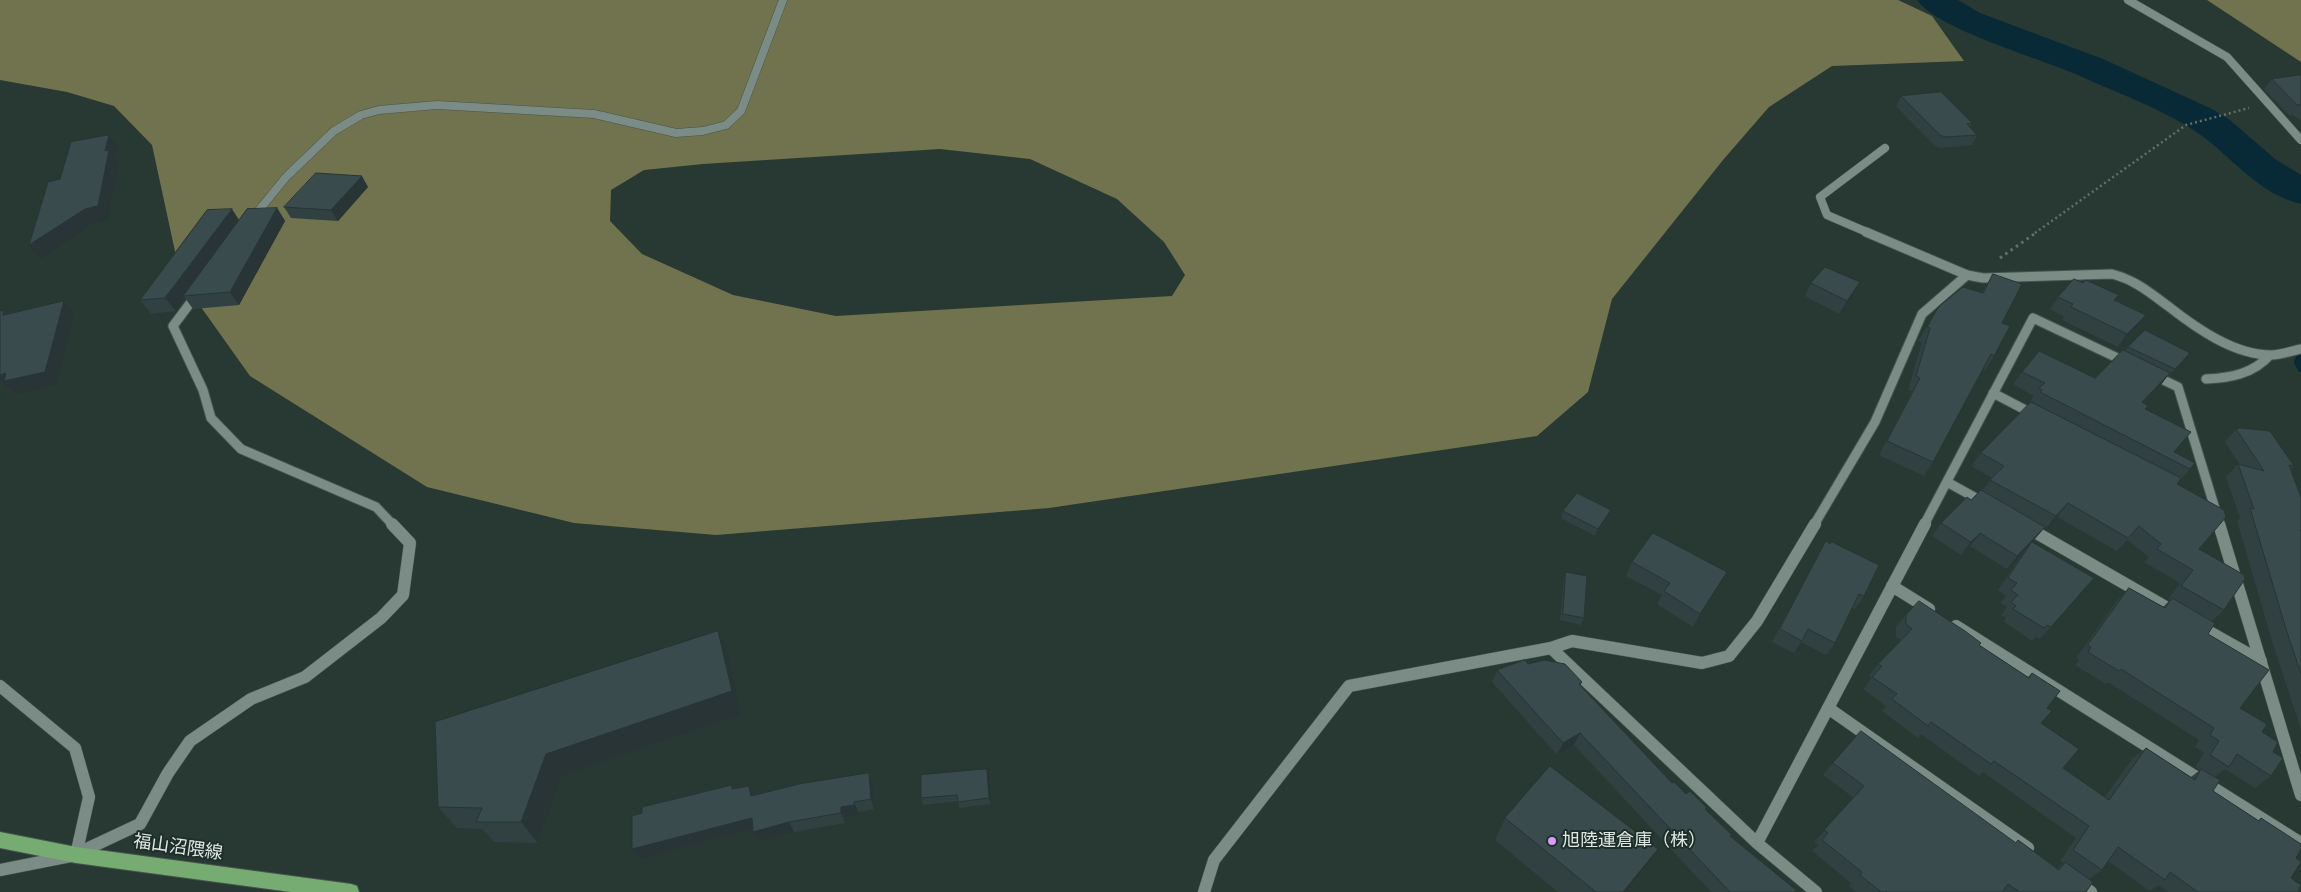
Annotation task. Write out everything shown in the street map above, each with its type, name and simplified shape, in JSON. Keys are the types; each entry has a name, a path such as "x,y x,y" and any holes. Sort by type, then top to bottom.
{"main road":[{"name":"福山沼隈線","path":"0,840 76,855 351,892"}],"street":[{"path":"244,230 268,195 286,176 338,129 360,115 414,105 437,105 594,114 676,134 703,131 726,125 740,111 783,0"},
{"path":"2128,0 2227,57 2301,140"},
{"path":"1886,148 1820,197 1827,215 1967,275 1983,278 2112,274 2128,277 2144,284 2173,310 2214,338 2270,356 2301,349"},
{"path":"1204,892 1214,860 1349,686 1551,648 1572,642 1702,662 1729,656 1757,621 1875,422 1922,314 1967,275"},
{"path":"0,870 76,855 140,824 168,774 190,741 251,699 305,678 381,618 403,595 410,543 376,507 241,449 211,418 203,390 173,326 202,286"},
{"path":"1757,843 2033,318 2178,387 2301,795"},
{"path":"2206,379 2227,378 2262,366 2270,356"},
{"path":"1993,393 2047,421"},
{"path":"1947,482 1998,511"},
{"path":"2197,499 2215,508"},
{"path":"2015,520 2261,661"},
{"path":"1892,586 2301,843"},
{"path":"1551,648 1757,843 1816,892"},
{"path":"0,686 75,748 89,797 76,855"},
{"path":"1828,708 2035,853"},
{"path":"2067,875 2091,892"}],"path":[{"path":"1967,275 1978,273 2186,125 2268,104"}],"green space":[{"path":"0,0 1898,0 1932,16 1964,61 1832,66 1769,107 1723,160 1612,299 1588,392 1537,436 1049,508 716,535 574,523 427,487 250,376 181,279 152,145 114,106 67,92 0,80","holes":["940,149 1030,159 1117,199 1164,242 1185,275 1172,296 836,316 733,295 642,254 610,221 611,190 644,170 703,164"]},
{"path":"2207,0 2301,0 2301,62"}],"building":[{"path":"2301,75 2301,105 2297,105 2272,79"},
{"path":"1941,92 1972,123 1967,124 1977,135 1945,137 1940,135 1901,96"},
{"path":"109,135 105,151 109,150 98,206 85,209 29,245 48,182 60,179 71,142"},
{"path":"316,173 362,176 331,210 284,207"},
{"path":"277,208 230,292 183,296 247,209"},
{"path":"232,209 165,298 140,300 207,210"},
{"path":"1825,267 1860,282 1847,301 1811,283"},
{"path":"1993,274 2022,284 2002,323 2010,326 1994,356 1991,354 1933,462 1887,441 1920,378 1916,376 1930,328 1927,327 1939,306 1963,287 1983,293"},
{"path":"2074,279 2083,283 2086,280 2119,295 2114,300 2146,315 2127,334 2071,307 2073,304 2058,297"},
{"path":"64,301 45,372 4,381 6,373 0,375 0,311 3,310 3,315"},
{"path":"2145,330 2190,353 2175,369 2128,347"},
{"path":"2123,350 2170,373 2142,402 2148,406 2145,409 2191,432 2174,452 2195,463 2190,469 2040,392 2042,390 2039,388 2045,383 2022,372 2039,351 2095,378"},
{"path":"2031,402 2181,478 2177,484 2224,510 2226,517 2199,549 2244,575 2245,579 2224,610 2181,586 2193,570 2157,549 2161,544 2139,526 2128,538 2068,503 2056,516 1990,480 2004,466 1981,453"},
{"path":"2236,429 2270,431 2294,466 2289,465 2301,497 2301,674 2250,508 2254,509 2238,464 2264,471"},
{"path":"1981,490 2045,527 2017,556 1980,533 1971,542 1941,523 1967,497 1971,500"},
{"path":"1577,493 1611,510 1598,529 1563,511"},
{"path":"1653,533 1727,572 1700,614 1664,591 1670,583 1632,562"},
{"path":"1826,541 1830,544 1832,542 1879,565 1864,596 1859,594 1835,643 1808,629 1802,641 1780,629"},
{"path":"2032,542 2094,578 2051,627 2047,625 2044,628 2013,609 2016,606 2011,602 2018,595 2011,590 2017,583 2008,578"},
{"path":"1566,572 1587,576 1584,618 1563,614"},
{"path":"2129,588 2165,608 2172,598 2215,623 2208,634 2269,670 2240,708 2267,724 2262,732 2278,742 2273,752 2283,758 2271,776 2237,754 2229,767 2210,755 2219,741 2210,735 2214,728 2121,669 2119,671 2088,652 2091,647 2088,645"},
{"path":"1919,601 1965,631 1981,643 1979,645 2029,678 2032,673 2060,691 2047,708 2052,711 2041,723 2079,749 2063,768 2109,800 2146,748 2195,780 2201,769 2220,780 2213,791 2259,821 2261,818 2301,844 2301,849 2296,858 2301,862 2291,878 2301,885 2298,892 2198,892 2170,872 2165,880 2118,847 2102,870 2073,850 2089,826 1994,761 1991,764 1931,722 1928,726 1892,699 1897,694 1872,677 1882,666 1878,664 1912,629 1906,624 1906,615"},
{"path":"718,631 732,691 546,754 521,822 476,822 482,808 438,807 435,722"},
{"path":"1525,660 1528,664 1544,660 1565,664 1582,682 1579,684 1672,783 1674,782 1686,794 1690,791 1707,808 1705,809 1732,835 1730,836 1796,890 1794,892 1730,892 1580,733 1563,743 1497,670"},
{"path":"1861,731 2016,843 2018,840 2059,870 2065,862 2093,882 2086,892 2020,892 2008,884 2002,892 1881,892 1860,875 1862,872 1822,840 1828,833 1824,830 1864,786 1833,763"},
{"path":"1550,766 1658,849 1623,892 1596,892 1505,818"},
{"path":"987,769 989,798 958,802 957,795 921,798 921,775"},
{"path":"869,773 871,799 841,807 841,813 789,822 753,832 752,818 632,849 632,816 642,813 642,807 732,785 732,789 749,786 751,796 799,784"}],"waterway":[{"path":"1934,0 1968,20 2090,67 2199,117 2216,128 2261,167 2301,192"},
{"path":"2301,356 2298,362 2301,368"}],"place":[{"name":"旭陸運倉庫（株）","path":"1552,841"}]}
